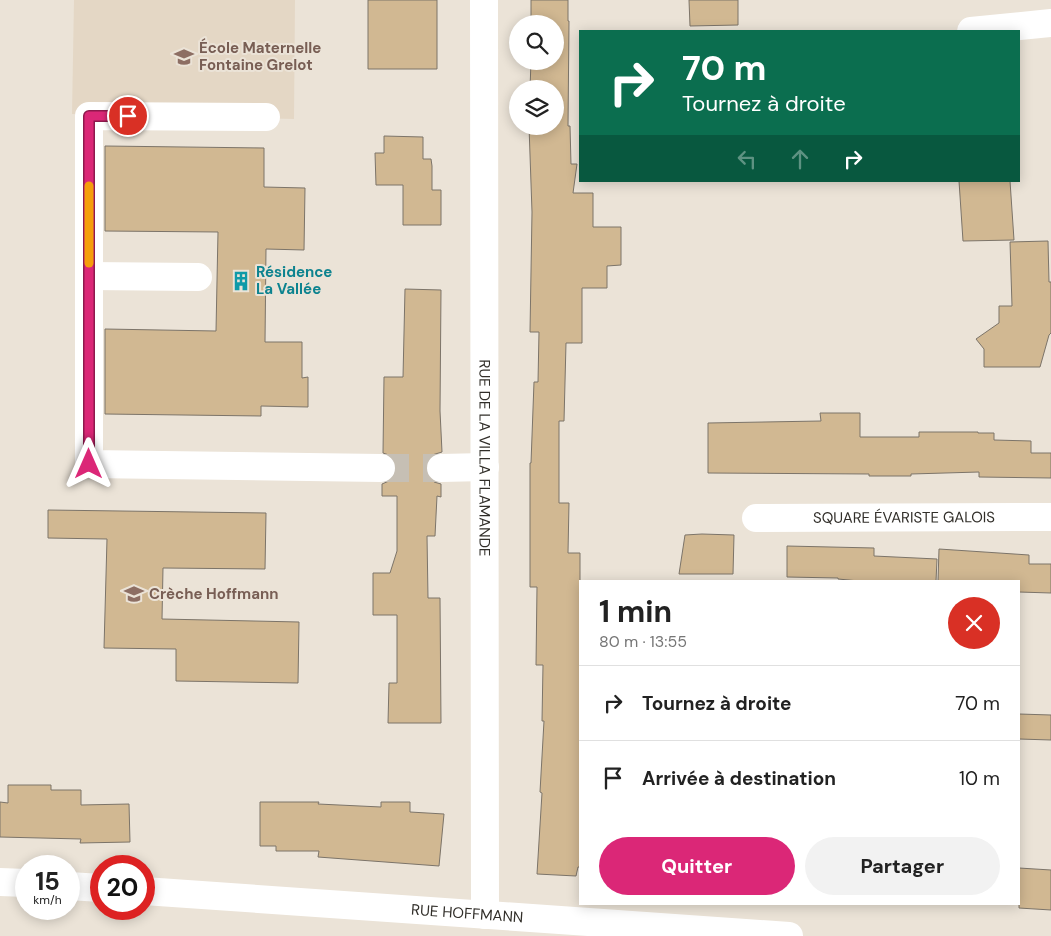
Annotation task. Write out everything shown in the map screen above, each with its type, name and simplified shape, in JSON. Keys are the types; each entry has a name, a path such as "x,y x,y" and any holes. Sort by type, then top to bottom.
{"street":[{"name":"RUE DE LA VILLA FLAMANDE","path":"484,0 485,915"},
{"path":"981,30 1051,23"},
{"path":"266,117 89,116 89,464 381,468"},
{"path":"89,276 198,277"},
{"path":"441,468 485,466"},
{"name":"SQUARE ÉVARISTE GALOIS","path":"756,518 1051,517"},
{"path":"0,882 15,883"},
{"name":"RUE HOFFMANN","path":"155,892 789,936"}],"shaded area":[{"name":"École Maternelle Fontaine Grelot","path":"74,0 295,0 294,119 72,114"}],"building":[{"path":"368,0 437,0 437,69 368,69"},
{"path":"531,0 568,0 568,126 570,126 571,164 577,164 573,193 593,193 593,227 621,227 621,265 607,266 607,288 582,288 582,343 566,343 564,421 559,421 559,503 569,503 568,553 580,553 579,867 576,876 537,874 544,721 542,721 543,665 536,665 537,587 530,587 530,463 534,382 538,382 539,332 530,332 532,212 529,135 564,135 564,80 530,80 531,70 564,70 564,15 531,15"},
{"path":"689,0 738,0 738,25 690,26"},
{"path":"384,136 423,137 423,159 431,159 432,190 441,190 441,225 403,225 403,185 376,185 375,153 384,153"},
{"name":"Résidence La Vallée","path":"105,146 264,148 264,187 305,188 304,250 266,249 265,342 302,342 302,378 308,377 308,407 261,406 261,416 105,414 105,329 216,331 218,232 105,231"},
{"path":"959,182 1010,182 1014,240 963,241"},
{"path":"1048,241 1049,282 1051,282 1051,333 1040,367 984,367 984,349 976,339 999,323 999,306 1012,306 1010,242"},
{"path":"405,289 441,290 440,411 442,452 432,455 427,461 425,468 428,476 434,482 441,484 441,497 437,496 435,536 427,536 428,598 440,598 441,723 388,723 389,683 397,683 397,615 373,615 373,573 390,573 397,551 397,496 382,496 382,484 394,476 397,469 394,460 389,455 383,453 384,377 403,377"},
{"path":"820,413 860,413 860,437 919,437 919,432 978,432 994,433 994,440 1031,441 1031,453 1051,453 1051,478 979,477 979,472 911,474 911,476 708,473 708,423 821,421"},
{"name":"Crèche Hoffmann","path":"48,510 266,513 265,569 163,568 162,619 299,622 298,683 176,681 176,649 104,648 107,539 48,538"},
{"path":"685,535 734,535 733,574 679,574"},
{"path":"787,546 874,548 874,556 937,559 936,580 848,580 787,577"},
{"path":"939,549 1029,555 1029,564 1051,564 1051,593 1020,592 1020,580 938,580"},
{"path":"1020,714 1051,715 1051,740 1020,739"},
{"path":"8,785 51,785 51,790 81,790 81,805 129,804 130,842 80,843 81,839 0,837 0,802 8,803"},
{"path":"260,802 319,802 318,804 381,807 381,802 410,802 410,812 444,814 439,866 318,857 319,851 276,851 276,846 260,846"},
{"path":"1020,868 1051,870 1051,910 1019,908"}],"tunnel":[{"path":"381,468 441,468"}],"slow traffic":[{"path":"89,186 89,263"}],"place":[{"name":"École Maternelle Fontaine Grelot","path":"184,57"},
{"name":"Résidence La Vallée","path":"241,281"},
{"name":"Crèche Hoffmann","path":"134,594"}],"route":[{"path":"89,464 89,116 128,116"}]}
